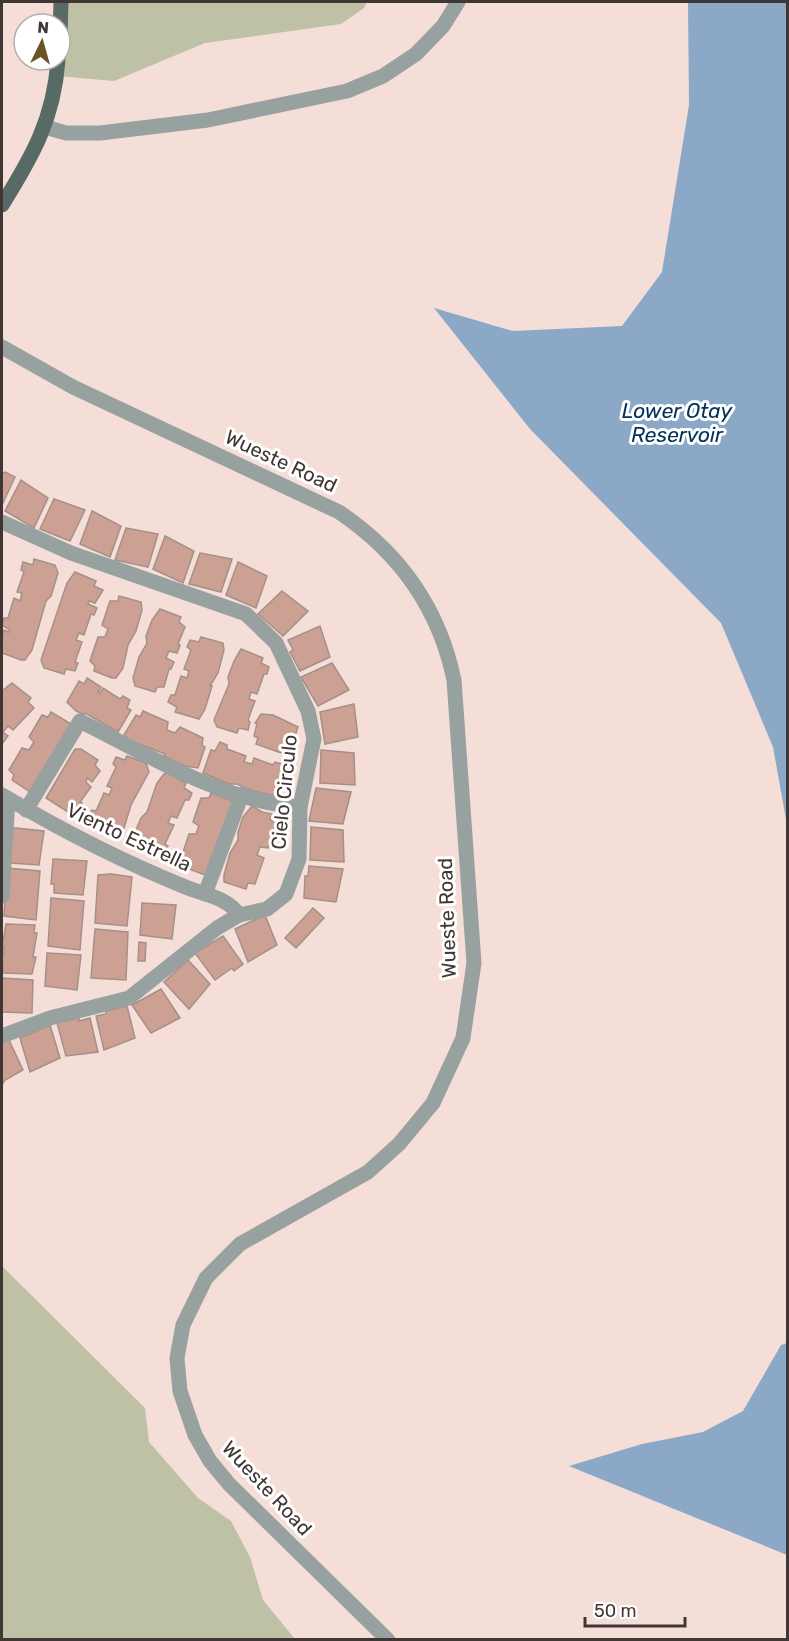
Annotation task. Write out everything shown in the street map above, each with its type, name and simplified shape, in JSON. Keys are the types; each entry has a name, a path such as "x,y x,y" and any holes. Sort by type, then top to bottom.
{"main road":[{"path":"2,205 35,151 45,128 56,72"}],"street":[{"path":"45,128 66,133 100,133 208,120 347,91 383,76 416,54 443,26 458,2"},
{"name":"Wueste Road","path":"2,347 73,387 339,512 368,531 400,565 430,609 449,657 454,680 474,963 463,1038 433,1104 399,1144 368,1172 240,1244 206,1278 183,1325 177,1358 180,1391 195,1435 210,1461 229,1484 388,1640"},
{"name":"Cielo Circulo","path":"2,522 72,553 246,614 276,644 308,711 314,739 300,807 299,859 286,894 267,909 239,915 217,928 129,998 50,1018 2,1036"},
{"path":"26,810 80,721 194,779 279,806 300,807"},
{"path":"205,894 242,794"},
{"path":"2,896 5,797"},
{"name":"Viento Estrella","path":"5,797 63,831 232,904 239,915"}],"green space":[{"path":"58,2 367,2 364,8 341,24 205,43 114,81 57,76 58,72 72,72 72,12 58,12"},
{"path":"2,1266 145,1408 149,1442 198,1498 231,1521 250,1557 263,1600 295,1639 2,1639"}],"water":[{"name":"Lower Otay Reservoir","path":"688,2 787,2 787,825 773,747 721,623 530,429 434,308 513,331 622,326 662,272 689,105"},
{"path":"787,1343 787,1555 569,1466 642,1444 703,1432 743,1411 781,1345"}],"building":[{"path":"5,472 15,477 2,505 2,474"},
{"path":"21,480 48,498 34,528 5,511"},
{"path":"54,499 85,510 70,541 40,529"},
{"path":"92,511 121,526 110,557 80,544"},
{"path":"126,528 158,534 148,567 115,560"},
{"path":"165,536 194,551 183,583 153,569"},
{"path":"200,553 232,559 221,592 189,584"},
{"path":"34,559 55,565 58,573 51,596 46,601 32,650 25,660 21,660 2,653 4,630 9,632 10,630 2,625 4,618 8,618 14,598 20,601 22,593 17,592 24,572 21,570 23,562 33,565"},
{"path":"238,562 267,576 256,608 226,595"},
{"path":"75,572 96,581 94,586 103,590 95,603 89,601 88,604 97,608 94,615 91,614 84,635 79,633 76,640 82,642 75,662 78,663 75,671 66,669 64,674 44,668 41,660 67,583"},
{"path":"282,591 308,611 283,636 258,614"},
{"path":"119,596 141,602 142,610 136,631 128,645 123,668 116,678 112,678 94,671 95,666 90,661 98,637 105,637 108,629 102,625 110,601 118,601"},
{"path":"160,609 181,617 179,622 185,627 177,653 169,651 166,658 174,662 169,669 164,687 157,687 155,692 135,686 133,678 139,657 147,643 146,636 152,620"},
{"path":"320,626 330,657 300,671 290,652 293,650 288,640"},
{"path":"201,637 223,643 224,650 218,673 210,686 212,686 205,709 199,719 175,712 177,707 168,702 171,695 175,695 181,676 187,678 189,671 184,669 191,650 187,647 190,640 199,642"},
{"path":"241,649 263,658 261,663 269,667 257,694 251,692 249,699 255,701 248,720 250,722 248,730 239,728 237,733 217,727 214,720 229,684 228,677 234,661"},
{"path":"332,663 349,690 318,706 301,677"},
{"path":"87,678 101,687 98,692 100,693 103,688 120,699 123,696 130,700 127,708 131,710 118,732 85,713 84,715 76,711 67,702 79,681 84,684"},
{"path":"12,683 31,698 28,702 34,708 13,730 8,726 3,732 8,736 2,744 2,691"},
{"path":"354,704 358,737 325,744 320,712"},
{"path":"143,711 168,722 167,730 175,733 180,727 203,738 202,745 205,747 198,768 185,766 164,756 165,754 129,740 124,735 136,715 140,717"},
{"path":"51,712 71,724 30,792 12,780 14,775 9,770 22,748 29,750 34,742 29,737 42,715 48,717"},
{"path":"261,714 273,715 298,727 291,749 286,748 281,753 256,744 258,738 254,736 257,724 255,723"},
{"path":"220,742 227,745 227,749 246,756 244,762 252,764 254,758 273,765 275,762 282,764 281,774 285,775 278,797 237,784 229,784 203,773 211,750 215,751"},
{"path":"75,749 81,749 98,760 95,765 100,771 92,782 87,778 86,782 91,787 80,802 82,803 78,811 71,807 68,812 46,798"},
{"path":"321,750 354,753 355,785 320,783"},
{"path":"127,756 146,763 149,772 131,805 124,828 116,838 94,828 96,823 88,818 92,810 96,811 104,793 109,795 112,788 107,786 116,767 113,764 116,757 125,760"},
{"path":"168,773 186,783 184,788 192,793 189,800 185,800 177,818 171,816 168,823 174,825 165,844 168,846 164,853 156,850 153,855 132,846 132,840 141,818 147,812 157,783 164,774"},
{"path":"316,788 351,792 343,824 309,821"},
{"path":"211,793 233,801 205,875 184,867 186,862 181,858 189,834 196,834 199,826 193,822 201,798 209,798"},
{"path":"252,806 262,812 272,814 270,819 276,824 268,848 260,847 257,855 264,858 255,884 248,883 246,889 224,882 224,875 230,853 238,840 243,817"},
{"path":"311,827 343,830 344,862 310,860"},
{"path":"9,829 44,831 39,865 10,863"},
{"path":"53,859 87,861 83,895 54,893 54,884 51,884"},
{"path":"309,866 343,869 336,902 304,898 305,876 308,876"},
{"path":"7,868 40,871 36,920 4,916"},
{"path":"98,875 132,877 127,926 95,923"},
{"path":"51,898 84,901 80,950 48,946"},
{"path":"142,903 176,905 172,939 140,935"},
{"path":"313,908 324,918 296,948 285,938"},
{"path":"265,915 277,945 248,962 235,929"},
{"path":"6,924 35,925 34,933 37,933 33,957 36,957 32,974 3,973 4,947 2,947"},
{"path":"95,929 128,932 126,980 91,978"},
{"path":"223,936 243,964 234,971 232,968 215,980 195,953"},
{"path":"139,942 146,943 145,961 138,961"},
{"path":"47,953 81,955 77,990 45,986"},
{"path":"188,960 210,984 189,1009 164,982"},
{"path":"2,978 33,980 32,1013 2,1012"},
{"path":"161,989 180,1018 151,1033 132,1005"},
{"path":"127,1006 135,1038 104,1050 96,1016"},
{"path":"79,1018 79,1021 90,1018 98,1052 66,1056 57,1023"},
{"path":"50,1025 60,1058 30,1072 20,1038"},
{"path":"9,1040 23,1070 5,1080 2,1085 2,1043"}]}
